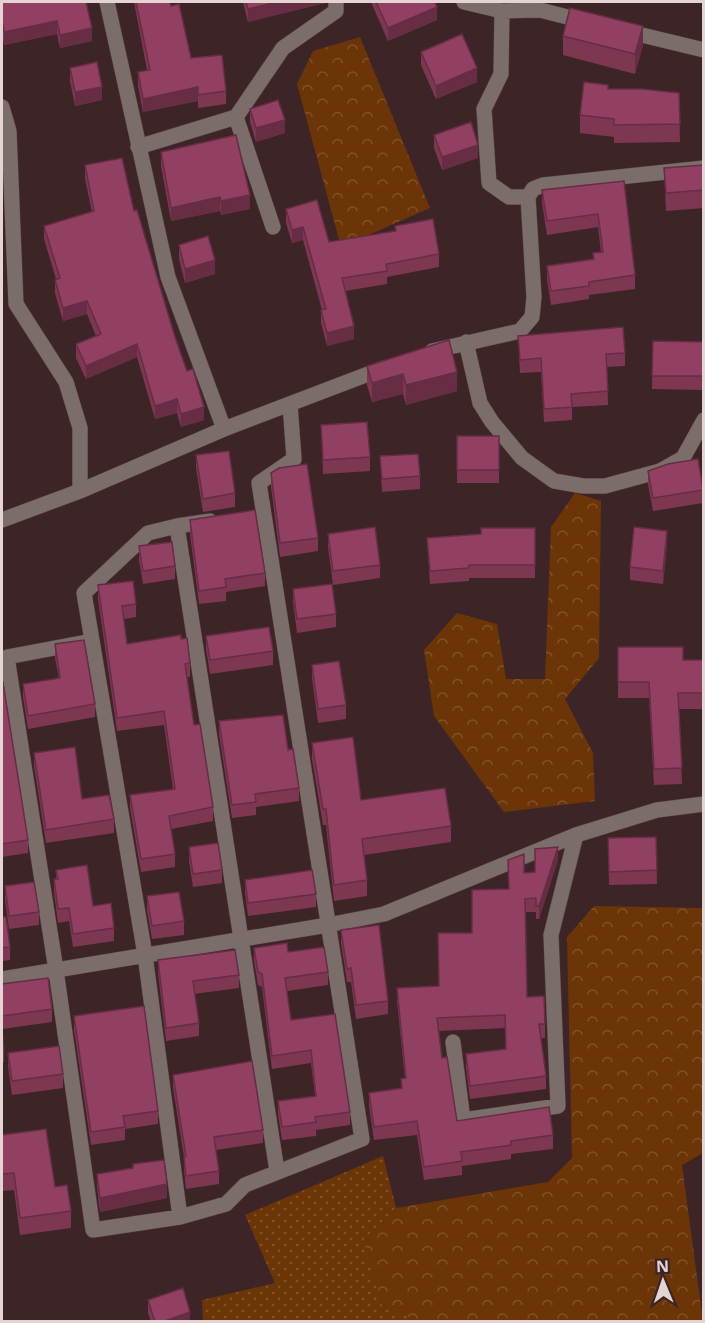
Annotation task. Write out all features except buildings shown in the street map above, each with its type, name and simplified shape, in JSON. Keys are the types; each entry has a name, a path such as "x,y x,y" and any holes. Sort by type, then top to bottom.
{"street":[{"path":"107,2 168,277 224,429"},
{"path":"138,147 236,117 283,48 336,11 336,2"},
{"path":"464,2 502,11 540,10 704,50"},
{"path":"502,11 501,74 484,109 489,183 509,197 528,197"},
{"path":"2,107 9,131 16,304 66,382 80,428 80,491"},
{"path":"236,117 273,227"},
{"path":"2,520 80,491 224,429 408,359 466,342 500,338 520,331 532,317 534,297 528,197 533,189 543,185 704,168"},
{"path":"466,342 480,403 492,422 522,458 554,481 583,486 605,486 660,471 683,458 704,420"},
{"path":"92,641 7,657 56,970 93,1230 180,1217 226,1204 245,1185 362,1139 258,513 259,483 294,459 290,404"},
{"path":"180,1217 145,955 84,593 148,533 220,519"},
{"path":"177,526 277,1171"},
{"path":"2,979 384,914 576,835 657,810 704,804"},
{"path":"453,1042 463,1120 558,1106 551,935 576,835"}],"green space":[{"path":"360,37 430,208 341,247 297,84 313,51"},
{"path":"575,493 601,501 599,658 565,699 593,753 595,801 504,812 434,716 424,650 457,613 497,624 506,679 545,679 551,527"},
{"path":"594,906 703,908 703,1153 682,1165 703,1321 419,1322 382,1305 363,1240 396,1208 548,1182 572,1158 567,937"},
{"path":"383,1156 396,1208 364,1240 382,1305 419,1321 203,1321 202,1300 275,1283 245,1215"}]}
